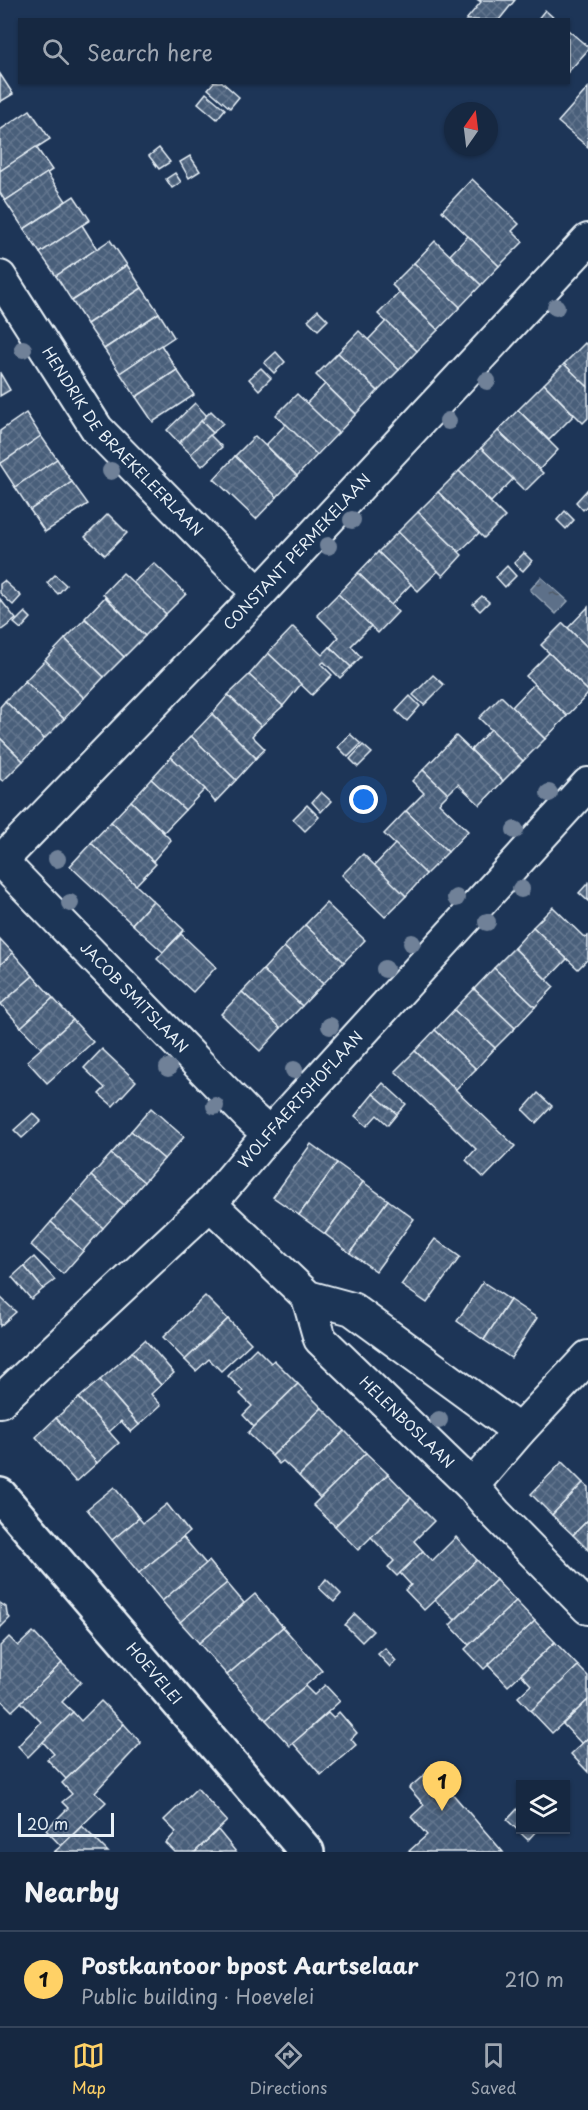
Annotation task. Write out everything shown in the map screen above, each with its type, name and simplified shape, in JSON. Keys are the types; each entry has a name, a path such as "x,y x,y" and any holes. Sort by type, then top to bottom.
{"street":[{"name":"CONSTANT PERMEKELAAN","path":"0,861 259,594 588,240"},
{"name":"HENDRIK DE BRAEKELEERLAAN","path":"0,277 97,429 259,594"},
{"name":"WOLFFAERTSHOFLAAN","path":"0,1401 210,1204 269,1134 588,784"},
{"name":"JACOB SMITSLAAN","path":"0,861 269,1134"},
{"path":"210,1204 308,1297 352,1309 519,1431"},
{"name":"HELENBOSLAAN","path":"308,1297 320,1339 472,1486 495,1513 588,1608"},
{"path":"472,1486 519,1431 588,1357"},
{"name":"HOEVELEI","path":"0,1495 307,1852"}],"water":[{"path":"541,577 568,601 556,614 530,590"}],"building":[{"path":"478,0 515,0 501,18 468,18 481,2"},
{"path":"545,10 554,18 539,18"},
{"path":"570,32 588,47 588,50 570,70"},
{"path":"0,74 13,94 0,102"},
{"path":"212,84 224,84 239,97 230,108 208,89"},
{"path":"588,88 588,147 558,122"},
{"path":"206,93 225,109 217,119 198,103"},
{"path":"30,110 50,139 0,171 0,130"},
{"path":"36,147 52,170 5,201 0,193 0,171"},
{"path":"159,148 170,162 159,169 149,156"},
{"path":"190,156 200,171 189,178 180,162"},
{"path":"47,173 66,201 24,229 5,201"},
{"path":"175,173 181,182 172,188 166,179"},
{"path":"472,179 519,224 512,231 523,242 499,266 442,211"},
{"path":"74,196 90,220 40,253 24,229"},
{"path":"82,225 97,249 56,276 40,253"},
{"path":"468,236 499,266 481,285 450,255"},
{"path":"110,240 127,265 72,301 56,276"},
{"path":"435,241 481,285 460,307 414,263"},
{"path":"414,263 460,307 438,330 392,285"},
{"path":"127,265 142,288 87,324 72,301"},
{"path":"142,288 159,313 104,349 87,324"},
{"path":"399,293 438,330 417,351 378,314"},
{"path":"318,310 328,320 318,330 308,320"},
{"path":"159,313 174,337 120,373 104,349"},
{"path":"386,321 417,351 399,370 368,340"},
{"path":"359,331 399,370 378,391 338,353"},
{"path":"585,343 588,346 588,387 564,364"},
{"path":"161,345 177,370 136,397 120,373"},
{"path":"276,352 285,362 274,373 264,363"},
{"path":"338,353 378,391 356,414 316,375"},
{"path":"564,364 588,387 588,418 583,423 544,384"},
{"path":"261,368 271,378 259,390 249,379"},
{"path":"177,370 194,395 153,422 136,397"},
{"path":"0,373 10,390 0,396"},
{"path":"325,384 356,414 338,433 306,404"},
{"path":"544,384 574,415 549,440 518,410"},
{"path":"297,394 338,433 317,455 276,415"},
{"path":"195,403 207,416 179,443 167,430"},
{"path":"518,410 558,450 539,470 498,431"},
{"path":"211,411 223,423 213,433 201,421"},
{"path":"26,413 41,436 0,464 0,431"},
{"path":"201,421 213,433 191,454 179,443"},
{"path":"286,424 317,455 297,476 266,445"},
{"path":"498,431 543,473 525,491 481,448"},
{"path":"210,435 222,447 202,466 191,454"},
{"path":"41,436 57,459 15,487 0,464"},
{"path":"255,436 297,476 277,497 235,456"},
{"path":"481,448 513,479 491,502 459,471"},
{"path":"235,456 277,497 256,519 214,479"},
{"path":"57,459 72,482 30,510 15,487"},
{"path":"459,471 505,517 484,538 438,492"},
{"path":"72,482 88,504 45,532 30,510"},
{"path":"588,489 588,505 583,510 576,502"},
{"path":"438,492 479,533 459,552 418,512"},
{"path":"565,511 574,520 566,529 557,520"},
{"path":"418,512 462,555 443,576 398,532"},
{"path":"108,514 127,533 105,555 85,537"},
{"path":"398,532 438,571 418,591 378,552"},
{"path":"378,552 411,584 391,605 358,573"},
{"path":"524,553 532,561 523,571 514,563"},
{"path":"154,563 186,594 166,614 133,583"},
{"path":"507,566 516,576 505,587 496,577"},
{"path":"123,573 166,614 145,636 103,594"},
{"path":"358,573 398,612 378,633 338,594"},
{"path":"55,575 66,585 58,594 47,583"},
{"path":"4,581 21,596 13,605 0,593 0,584"},
{"path":"338,594 371,626 351,646 361,657 351,667 330,647 339,637 317,615"},
{"path":"482,596 489,602 480,611 473,604"},
{"path":"105,597 145,636 124,657 85,618"},
{"path":"0,599 16,619 0,631"},
{"path":"588,607 588,648 568,628"},
{"path":"25,612 31,618 21,629 14,623"},
{"path":"85,619 124,657 104,677 65,639"},
{"path":"563,623 588,648 588,691 541,645"},
{"path":"293,627 322,655 330,647 351,667 340,678 324,662 321,664 332,675 312,695 268,653"},
{"path":"65,639 104,677 84,698 45,660"},
{"path":"268,653 301,684 283,706 249,675"},
{"path":"549,653 588,691 588,694 567,716 526,676"},
{"path":"45,660 84,698 64,719 25,681"},
{"path":"249,675 283,706 261,726 228,695"},
{"path":"433,675 444,685 424,705 413,695"},
{"path":"25,681 64,719 44,739 5,701"},
{"path":"534,684 567,716 545,739 512,707"},
{"path":"228,695 261,726 252,736 265,749 256,758 212,714"},
{"path":"410,696 420,706 407,721 396,711"},
{"path":"501,696 545,739 523,761 479,718"},
{"path":"5,701 44,739 23,761 0,738 0,707"},
{"path":"212,714 256,758 236,780 191,736"},
{"path":"491,729 523,761 503,781 471,750"},
{"path":"350,734 361,744 348,757 338,747"},
{"path":"191,736 236,780 215,802 205,789 171,757"},
{"path":"456,736 503,781 480,805 458,784 448,794 423,770"},
{"path":"0,738 23,761 3,781 0,779"},
{"path":"363,745 372,753 358,767 350,759"},
{"path":"171,757 205,789 185,810 151,779"},
{"path":"423,770 448,794 439,803 468,831 448,852 406,811 424,793 412,781"},
{"path":"151,779 185,810 164,832 131,801"},
{"path":"321,792 331,801 321,812 312,802"},
{"path":"131,801 171,840 153,861 111,822"},
{"path":"307,805 319,817 305,831 293,819"},
{"path":"406,811 448,852 426,874 384,834"},
{"path":"111,822 156,864 136,885 91,843"},
{"path":"91,843 153,901 132,924 70,866"},
{"path":"395,844 426,874 406,896 374,866"},
{"path":"363,854 406,896 385,917 342,875"},
{"path":"588,883 588,901 579,893"},
{"path":"153,901 184,930 163,952 132,924"},
{"path":"326,903 365,940 344,962 305,925"},
{"path":"553,907 585,938 588,936 588,959 578,969 533,927"},
{"path":"305,925 344,962 323,984 284,947"},
{"path":"533,927 567,959 547,980 514,948"},
{"path":"181,934 216,967 193,992 157,959"},
{"path":"0,939 13,953 0,965"},
{"path":"284,947 323,984 302,1006 263,970"},
{"path":"514,948 554,987 535,1007 494,968"},
{"path":"13,953 33,976 0,1005 0,965"},
{"path":"494,968 535,1007 515,1028 474,989"},
{"path":"263,970 302,1006 281,1028 242,992"},
{"path":"33,976 53,998 21,1027 1,1004"},
{"path":"474,989 515,1028 495,1048 454,1010"},
{"path":"242,992 281,1028 260,1051 221,1014"},
{"path":"53,998 73,1020 41,1048 21,1027"},
{"path":"454,1010 495,1048 476,1069 435,1030"},
{"path":"73,1020 93,1042 47,1083 27,1061"},
{"path":"435,1030 476,1069 456,1089 415,1051"},
{"path":"102,1049 136,1081 113,1106 99,1094 105,1088 84,1068"},
{"path":"415,1051 515,1146 484,1178 466,1160 476,1149 395,1071"},
{"path":"383,1083 406,1104 397,1114 373,1094"},
{"path":"538,1093 552,1106 536,1123 523,1110"},
{"path":"373,1094 397,1114 388,1125 377,1115 367,1126 355,1116"},
{"path":"151,1108 184,1137 164,1159 131,1131"},
{"path":"33,1113 41,1121 22,1138 14,1130"},
{"path":"131,1131 164,1159 144,1182 111,1154"},
{"path":"311,1144 337,1163 299,1215 273,1197"},
{"path":"111,1154 144,1182 124,1205 91,1176"},
{"path":"337,1163 363,1182 325,1234 299,1215"},
{"path":"91,1176 124,1205 103,1228 71,1199"},
{"path":"363,1182 388,1200 350,1253 325,1234"},
{"path":"71,1199 103,1228 83,1251 51,1222"},
{"path":"388,1200 414,1219 376,1271 350,1253"},
{"path":"51,1222 83,1251 63,1274 31,1245"},
{"path":"435,1239 460,1257 427,1303 401,1285"},
{"path":"34,1257 55,1280 43,1289 24,1266"},
{"path":"24,1266 43,1289 31,1299 12,1277"},
{"path":"483,1282 510,1300 484,1340 457,1321"},
{"path":"205,1296 228,1319 185,1360 163,1337"},
{"path":"0,1297 16,1312 0,1326"},
{"path":"510,1300 537,1318 511,1358 484,1340"},
{"path":"228,1319 251,1343 221,1371 209,1359 196,1371 185,1360"},
{"path":"145,1340 174,1373 161,1385 132,1352"},
{"path":"256,1348 271,1363 274,1360 298,1384 254,1427 243,1415 252,1406 240,1394 243,1391 228,1376"},
{"path":"132,1352 161,1385 151,1394 161,1405 139,1425 100,1380"},
{"path":"100,1380 139,1425 131,1432 121,1421 109,1432 79,1398"},
{"path":"298,1384 322,1408 272,1456 248,1433"},
{"path":"79,1398 119,1443 97,1463 56,1418"},
{"path":"322,1408 345,1431 299,1476 283,1461 279,1464 272,1456"},
{"path":"56,1418 97,1463 76,1482 36,1437"},
{"path":"345,1431 366,1453 320,1498 299,1476"},
{"path":"366,1453 388,1474 335,1526 313,1505"},
{"path":"562,1462 583,1483 552,1515 531,1494"},
{"path":"388,1474 411,1498 358,1550 335,1526"},
{"path":"583,1483 588,1487 588,1520 573,1535 552,1515"},
{"path":"114,1487 139,1518 112,1540 87,1509"},
{"path":"411,1498 434,1521 414,1541 423,1551 397,1576 388,1567 394,1561 371,1537"},
{"path":"167,1504 189,1532 139,1573 112,1540 139,1518 143,1523"},
{"path":"588,1520 588,1550 573,1535"},
{"path":"183,1537 206,1564 162,1601 139,1573"},
{"path":"456,1537 477,1560 424,1610 405,1590 411,1585 400,1573 423,1551 432,1561"},
{"path":"477,1560 496,1580 455,1620 435,1600"},
{"path":"209,1561 227,1583 180,1622 162,1601"},
{"path":"326,1579 341,1594 334,1602 319,1588"},
{"path":"496,1580 516,1601 469,1645 450,1625"},
{"path":"227,1583 244,1603 199,1643 180,1622"},
{"path":"255,1594 283,1627 227,1675 199,1643"},
{"path":"516,1601 535,1621 484,1669 465,1649"},
{"path":"0,1603 6,1607 10,1618 0,1628"},
{"path":"355,1614 373,1631 362,1642 345,1625"},
{"path":"535,1621 555,1642 508,1686 488,1665"},
{"path":"283,1627 322,1671 266,1720 227,1675"},
{"path":"33,1632 62,1663 12,1711 0,1699 0,1646 9,1637 18,1646"},
{"path":"555,1642 578,1666 531,1711 518,1697 531,1685 521,1674"},
{"path":"385,1648 396,1661 390,1667 378,1654"},
{"path":"62,1663 81,1682 62,1702 73,1712 28,1757 18,1746 41,1722 21,1702"},
{"path":"578,1666 588,1676 588,1700 552,1733 531,1711"},
{"path":"325,1685 340,1701 290,1746 266,1720 305,1686 314,1695"},
{"path":"588,1700 588,1738 582,1744 563,1724"},
{"path":"101,1701 124,1724 66,1779 47,1759 54,1754 43,1742 73,1712 81,1721"},
{"path":"339,1712 357,1733 351,1739 356,1745 321,1775 293,1743 328,1713 333,1718"},
{"path":"124,1724 141,1743 95,1792 106,1802 61,1846 46,1830 68,1808 62,1802 72,1794 62,1783"},
{"path":"588,1738 588,1772 571,1754"},
{"path":"431,1769 503,1852 408,1852 427,1835 411,1817 424,1805 409,1788"},
{"path":"197,1788 227,1821 195,1852 175,1852 166,1843 176,1832 164,1820"},
{"path":"516,1810 516,1829 507,1820"},
{"path":"82,1826 108,1852 54,1852 61,1846"},
{"path":"218,1830 236,1852 195,1852"},
{"path":"522,1834 533,1834 528,1840"}],"place":[{"name":"Postkantoor bpost Aartselaar","path":"442,1811"}]}
